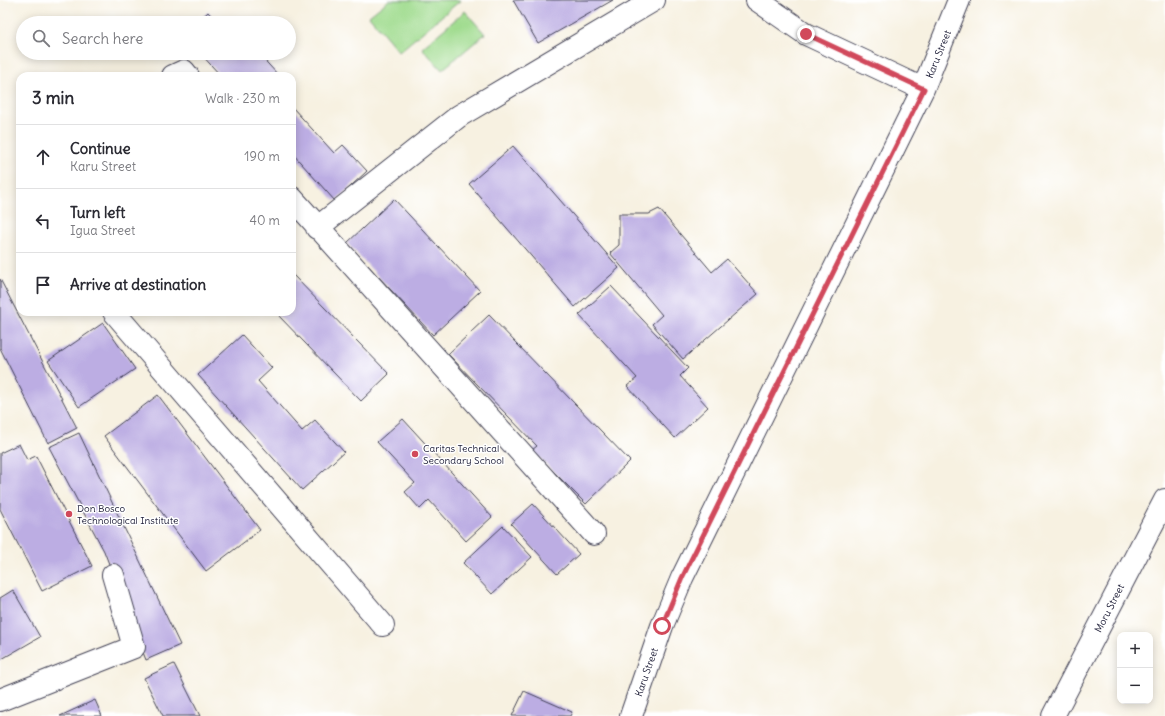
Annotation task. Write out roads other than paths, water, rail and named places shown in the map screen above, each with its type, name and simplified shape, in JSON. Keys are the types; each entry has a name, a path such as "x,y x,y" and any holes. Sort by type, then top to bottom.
{"street":[{"path":"317,228 459,116 654,0"},
{"path":"757,0 806,34 924,89"},
{"name":"Karu Street","path":"631,716 662,626 682,578 924,89 959,0"},
{"path":"296,203 317,228 594,534"},
{"path":"117,316 383,625"},
{"name":"Moru Street","path":"1053,716 1165,500"},
{"path":"0,700 134,647 113,575"}],"place":[{"name":"Caritas Technical Secondary School","path":"415,454"},
{"name":"Don Bosco Technological Institute","path":"69,514"}]}
